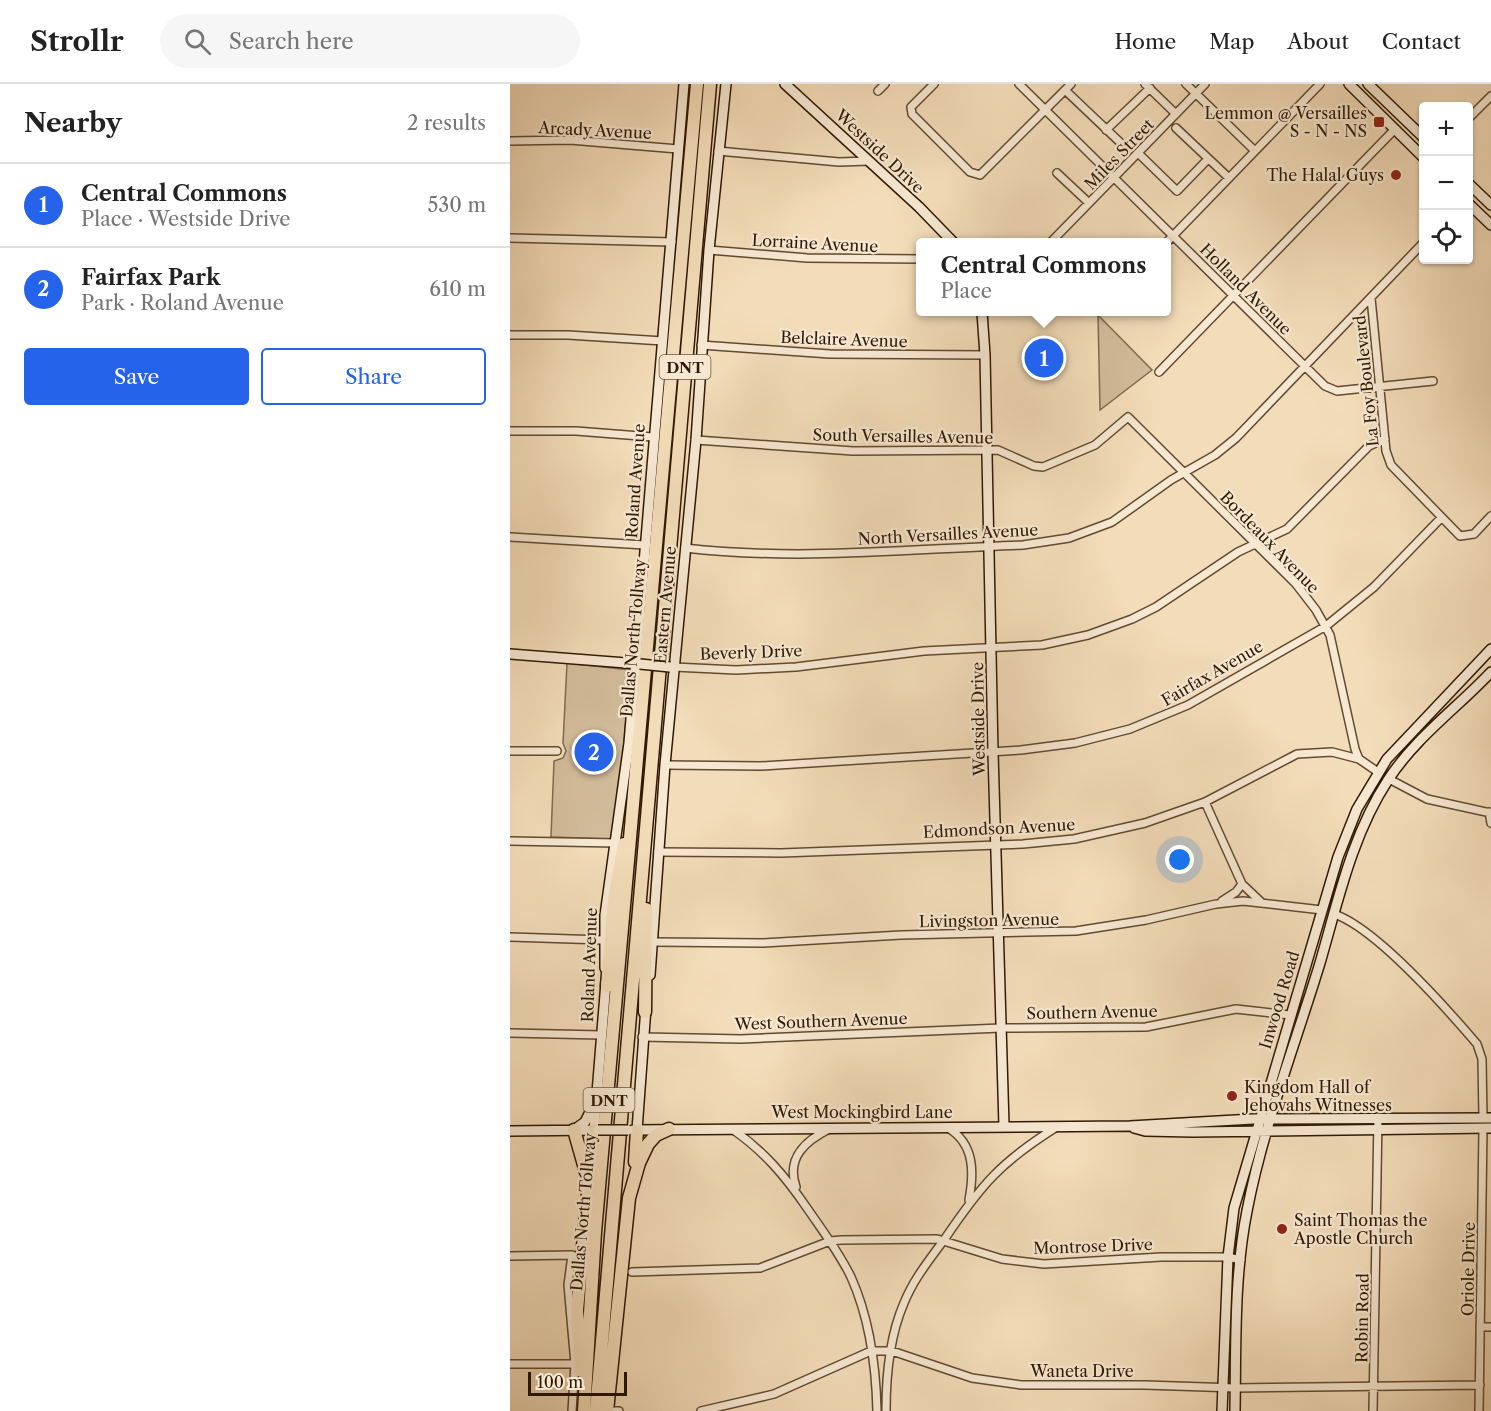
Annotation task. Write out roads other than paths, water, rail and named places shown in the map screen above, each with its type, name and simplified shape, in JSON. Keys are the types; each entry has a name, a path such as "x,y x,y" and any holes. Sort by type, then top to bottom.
{"highway":[{"name":"Dallas North Tollway","path":"588,1409 596,1232 697,84"},
{"name":"Dallas North Tollway","path":"588,1409 646,844 710,84"},
{"path":"607,986 614,900 635,794"},
{"path":"645,1012 646,844"},
{"path":"607,1411 629,1198 635,1176 651,1139 669,1129"},
{"path":"574,1130 583,1154 589,1190"},
{"path":"588,1409 577,1310 596,1130"},
{"path":"632,1130 635,1176"}],"main road":[{"name":"Roland Avenue","path":"596,1130 601,1035 607,986 603,940 626,773 637,664 653,437 672,242 684,84"},
{"name":"Eastern Avenue","path":"632,1130 654,942 658,852 672,667 696,440 709,250 726,84"},
{"name":"Westside Drive","path":"786,84 947,238"},
{"path":"1349,84 1422,156"},
{"path":"1368,84 1419,133"},
{"path":"1395,129 1405,120"},
{"path":"1473,192 1491,205"},
{"path":"1473,208 1491,225"},
{"name":"Westside Drive","path":"982,316 1004,1126"},
{"name":"Inwood Road","path":"1222,1411 1228,1257 1234,1208 1290,1015 1348,829 1387,759 1491,649"},
{"name":"Beverly Drive","path":"510,654 672,667"},
{"name":"Inwood Road","path":"1235,1411 1241,1260 1247,1211 1267,1131 1359,836 1383,788 1417,743 1491,672"},
{"path":"1387,759 1389,779"},
{"path":"1378,772 1383,788"},
{"path":"1322,910 1334,914"},
{"path":"574,1130 587,1119 597,1096"},
{"name":"West Mockingbird Lane","path":"510,1131 1130,1126 1201,1120 1378,1117 1487,1123"},
{"name":"West Mockingbird Lane","path":"1130,1126 1145,1131 1267,1131 1378,1130 1487,1123"}],"street":[{"path":"878,91 885,84"},
{"path":"934,84 911,107 912,114 970,172 980,175 1068,87 1106,130 1125,147"},
{"name":"Holland Avenue","path":"1020,84 1233,296 1331,389 1380,387 1433,381"},
{"path":"1186,84 1255,151"},
{"name":"Miles Street","path":"1056,238 1205,84"},
{"path":"1171,238 1320,84"},
{"path":"1148,86 1176,114"},
{"name":"Miles Street","path":"1106,130 1148,86"},
{"path":"1473,114 1491,96"},
{"path":"1176,128 1228,178"},
{"path":"1159,372 1395,129"},
{"name":"Arcady Avenue","path":"510,141 570,140 678,148"},
{"path":"718,151 838,162 869,161"},
{"path":"1138,153 1177,191 1208,159"},
{"path":"1057,173 1089,203"},
{"path":"510,238 672,242"},
{"name":"North Versailles Avenue","path":"685,548 746,553 803,554 989,547 1046,543 1092,531 1130,512 1184,473 1225,448 1419,247"},
{"name":"Lorraine Avenue","path":"709,250 807,258 916,260"},
{"name":"La Foy Boulevard","path":"1371,298 1385,438 1388,458 1394,470 1460,536 1470,537 1491,516"},
{"path":"510,335 568,335 663,341"},
{"name":"Belclaire Avenue","path":"701,345 830,354 985,355"},
{"name":"South Versailles Avenue","path":"696,440 853,451 987,450 1008,453 1034,466 1043,467 1095,445 1128,417"},
{"name":"Bordeaux Avenue","path":"1128,417 1296,584 1326,626 1333,642 1348,729 1359,759"},
{"path":"510,431 576,431 653,437"},
{"name":"Beverly Drive","path":"672,667 764,669 924,651 992,648 1064,640 1132,619 1188,587 1222,562 1287,529 1369,446 1385,438"},
{"name":"Fairfax Avenue","path":"664,765 761,765 993,752 1075,743 1148,723 1188,705 1326,626 1374,587 1441,518"},
{"path":"510,537 645,545"},
{"path":"510,751 557,751"},
{"name":"Edmondson Avenue","path":"658,852 781,853 1043,843 1103,834 1162,818 1205,802 1297,754 1332,752 1359,759"},
{"path":"1359,759 1378,772"},
{"path":"1389,779 1427,799 1490,812 1491,823"},
{"path":"1205,802 1242,884 1261,902"},
{"path":"510,841 616,843"},
{"path":"1217,904 1236,892 1242,884"},
{"name":"Livingston Avenue","path":"654,942 763,943 1098,929 1217,904 1261,902 1322,910"},
{"name":"Oriole Drive","path":"1334,914 1354,922 1375,938 1477,1044 1482,1059 1487,1123 1479,1411"},
{"path":"510,937 603,940"},
{"name":"Southern Avenue","path":"1001,1028 1146,1027 1236,1009 1290,1015"},
{"name":"West Southern Avenue","path":"642,1036 741,1039 1001,1028"},
{"path":"510,1033 601,1035"},
{"name":"Robin Road","path":"1374,1411 1378,1117"},
{"path":"946,1126 957,1134 970,1154 972,1180 969,1202"},
{"path":"886,1411 886,1386 904,1301 924,1267 969,1202 1009,1158 1058,1126"},
{"path":"798,1195 792,1174 796,1156 811,1139 831,1127"},
{"path":"730,1128 769,1158 830,1241 853,1282 876,1375 877,1411"},
{"name":"Montrose Drive","path":"632,1272 760,1268 830,1241 944,1240 986,1255 1044,1264 1136,1258 1228,1257 1241,1260"},
{"path":"510,1256 572,1255 568,1285 575,1364 572,1411"},
{"path":"1480,1327 1491,1327"},
{"name":"Waneta Drive","path":"700,1411 774,1394 871,1351 892,1351 972,1378 1021,1385 1236,1388 1480,1385"},
{"path":"510,1364 575,1364"},
{"path":"614,1411 619,1411"}],"place":[{"name":"Lemmon @ Versailles S - N - NS","path":"1379,122"},
{"name":"The Halal Guys","path":"1396,175"},
{"name":"Central Commons","path":"1044,358"},
{"name":"Fairfax Park","path":"594,752"},
{"name":"Kingdom Hall of Jehovahs Witnesses","path":"1232,1096"},
{"name":"Saint Thomas the Apostle Church","path":"1282,1229"}]}
